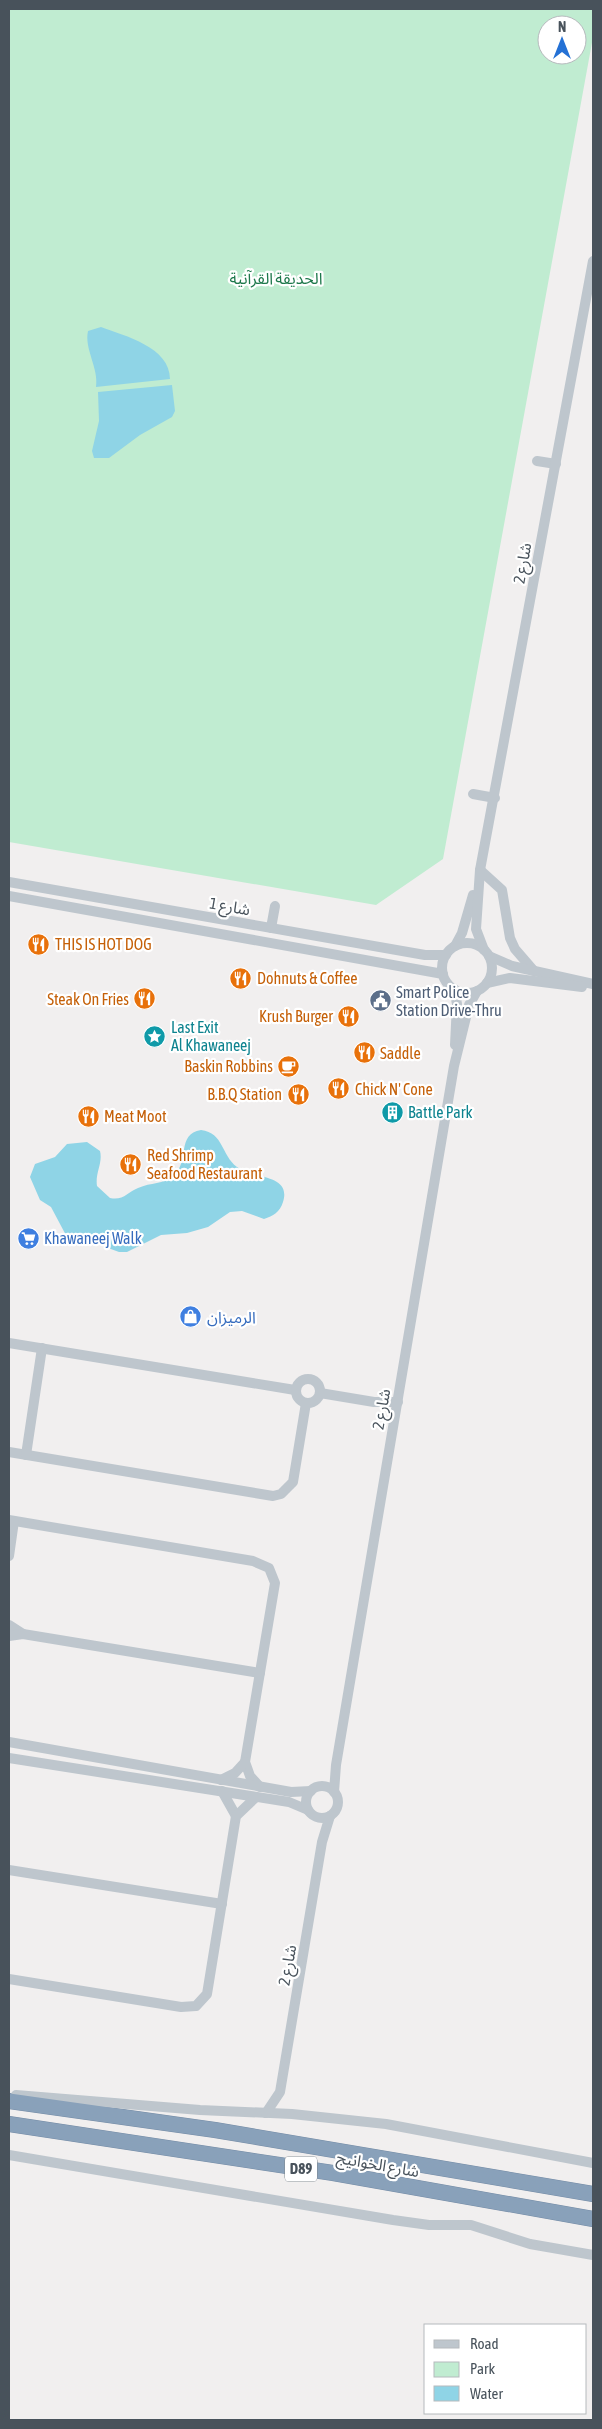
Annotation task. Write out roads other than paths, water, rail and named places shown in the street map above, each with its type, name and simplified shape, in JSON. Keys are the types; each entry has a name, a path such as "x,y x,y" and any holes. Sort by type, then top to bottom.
{"highway":[{"name":"شارع الخوانيج","path":"9,2101 272,2139 593,2194"},
{"name":"شارع الخوانيج","path":"9,2124 333,2174 593,2219"}],"street":[{"name":"شارع 2","path":"455,946 464,927 480,870 593,261"},
{"path":"536,460 556,464"},
{"path":"473,794 494,798"},
{"name":"شارع 2","path":"480,870 476,929 487,953"},
{"path":"480,870 502,890 510,938 515,949 534,971"},
{"name":"شارع 1","path":"9,882 425,955 446,954"},
{"name":"شارع 1","path":"9,896 421,968 443,974"},
{"path":"271,928 275,906"},
{"path":"487,953 492,967 487,982 477,991 465,992 454,989 443,974 446,954 455,946 470,943 487,953 503,964 593,984"},
{"path":"487,982 510,978 593,988"},
{"name":"شارع 2","path":"454,989 457,1004 456,1059"},
{"name":"شارع 2","path":"334,1792 336,1765 456,1059 470,1005 477,991"},
{"path":"9,1342 296,1390"},
{"path":"26,1455 42,1348"},
{"path":"309,1378 319,1384 320,1393 316,1401 306,1403 298,1399 296,1390 299,1382 309,1378"},
{"path":"320,1393 397,1406"},
{"path":"9,1452 273,1496 281,1494 293,1482 306,1403"},
{"path":"9,1556 12,1521 262,1563 273,1574 276,1583 245,1762 258,1792"},
{"path":"23,1634 9,1626 9,1634 23,1634 260,1673"},
{"path":"9,1742 221,1780 258,1792 294,1803 322,1818 330,1816 338,1803 334,1792 327,1787 291,1792 258,1792 222,1791 9,1758"},
{"path":"221,1780 234,1774 245,1762"},
{"name":"شارع 2","path":"315,1789 336,1765"},
{"path":"311,1813 306,1802 315,1789"},
{"path":"222,1791 236,1816"},
{"path":"9,1979 181,2008 196,2006 207,1994 236,1816 258,1792"},
{"name":"شارع 2","path":"311,1813 322,1842"},
{"name":"شارع 2","path":"266,2113 280,2092 322,1842 330,1816"},
{"path":"9,1870 222,1904"},
{"path":"280,2092 286,2108 292,2114"},
{"path":"9,2095 292,2114 394,2126 593,2162"},
{"path":"9,2155 393,2220 429,2224 471,2225 530,2244 593,2255"}],"water":[{"path":"101,327 133,339 154,351 163,359 168,368 170,379 96,387 95,373 87,338 88,331"},
{"path":"172,385 175,411 172,417 140,435 109,458 94,458 92,451 99,421 98,392"},
{"path":"201,1130 214,1135 237,1167 243,1171 269,1178 282,1186 284,1193 283,1202 276,1213 264,1219 242,1211 230,1212 208,1227 187,1233 161,1235 127,1252 119,1252 100,1245 73,1244 68,1239 51,1207 40,1200 30,1177 35,1164 55,1157 67,1144 87,1142 100,1151 101,1155 97,1186 110,1198 115,1199 143,1186 166,1180 174,1175 179,1169 188,1137"}],"place":[{"name":"THIS IS HOT DOG","path":"39,944"},
{"name":"Dohnuts & Coffee","path":"241,978"},
{"name":"Steak On Fries","path":"145,999"},
{"name":"Smart Police Station Drive-Thru","path":"380,1001"},
{"name":"Krush Burger","path":"349,1016"},
{"name":"Last Exit Al Khawaneej","path":"155,1036"},
{"name":"Saddle","path":"364,1053"},
{"name":"Baskin Robbins","path":"289,1066"},
{"name":"Chick N' Cone","path":"339,1089"},
{"name":"B.B.Q Station","path":"298,1094"},
{"name":"Battle Park","path":"392,1112"},
{"name":"Meat Moot","path":"88,1116"},
{"name":"Red Shrimp Seafood Restaurant","path":"131,1164"},
{"name":"Khawaneej Walk","path":"28,1238"},
{"name":"الرميزان","path":"191,1317"}],"park label":[{"name":"الحديقة القرآنية","path":"276,278"}]}
